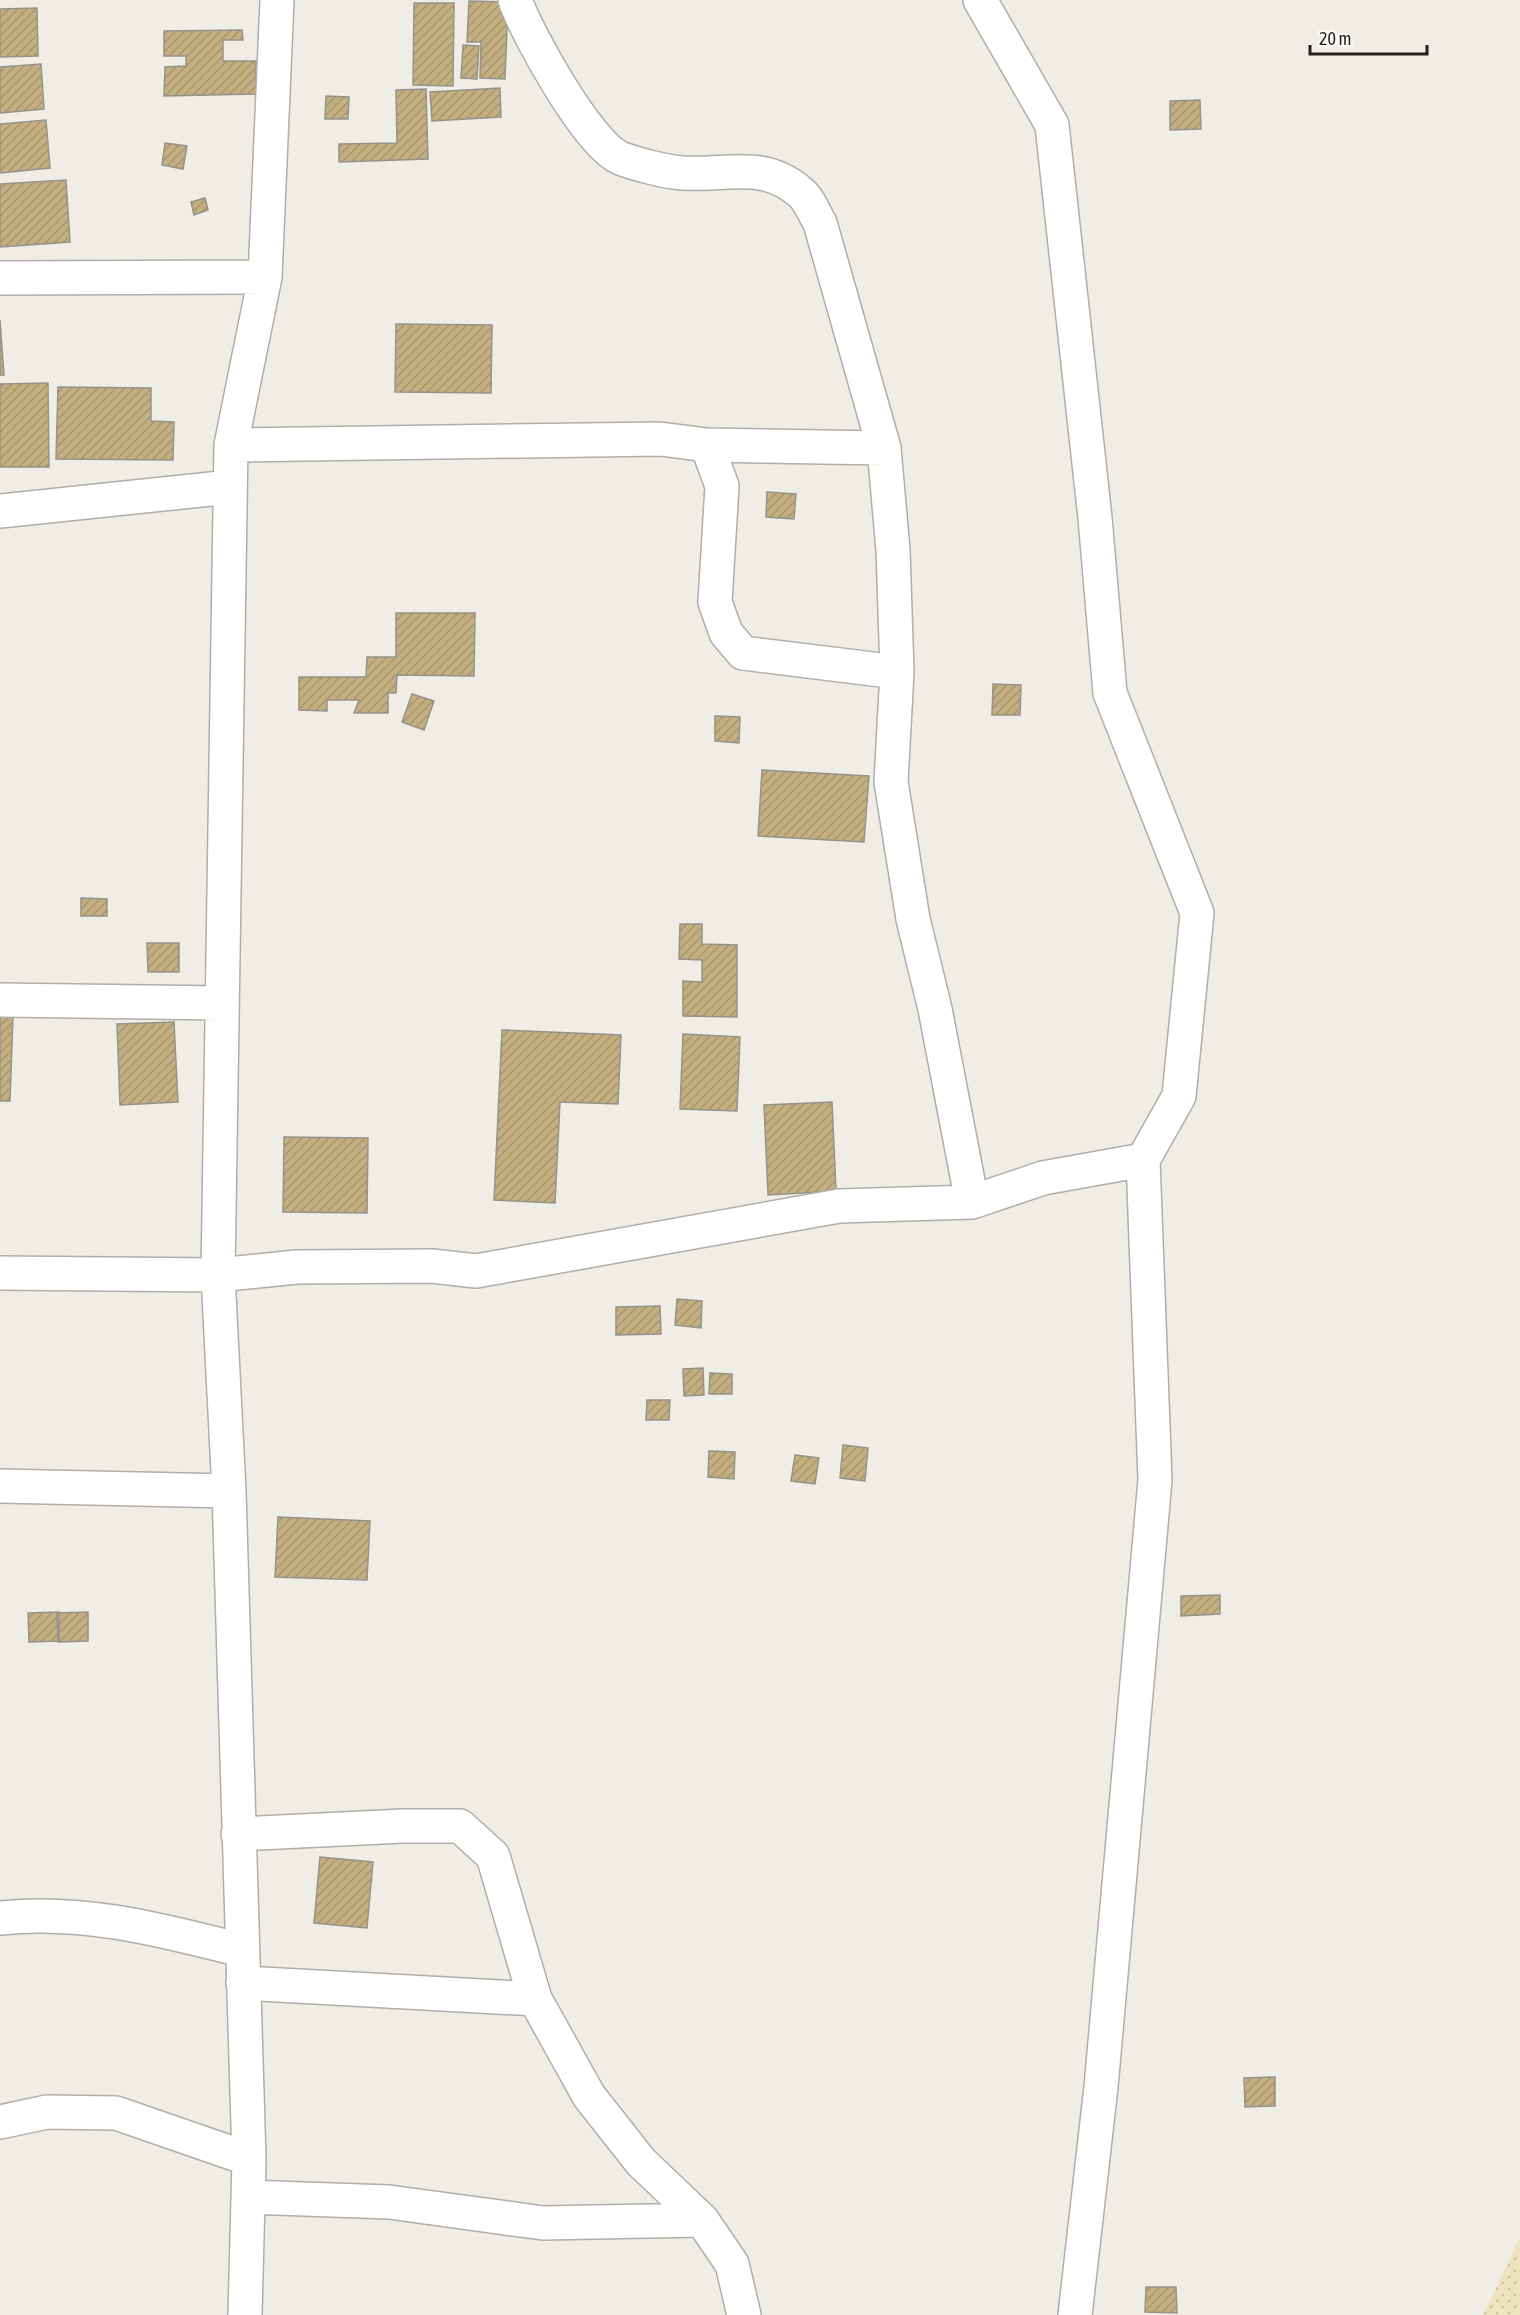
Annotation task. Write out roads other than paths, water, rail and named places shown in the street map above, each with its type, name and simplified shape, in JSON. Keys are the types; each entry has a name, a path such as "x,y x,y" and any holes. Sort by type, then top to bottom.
{"street":[{"path":"245,2315 249,2159 228,1491 218,1275 231,445 265,277 277,0"},
{"path":"515,0 523,22 581,120 618,157 681,173 743,170 780,178 802,194 820,223 884,448 893,550 897,672 891,782 913,919 935,1009 972,1202"},
{"path":"980,0 1052,125 1094,507 1110,693 1197,913 1179,1096 1143,1160 1155,1480 1101,2087 1076,2315"},
{"path":"0,278 265,277"},
{"path":"231,445 660,439 707,445 884,448"},
{"path":"707,445 723,486 715,602 726,633 743,653 897,672"},
{"path":"0,511 230,487"},
{"path":"0,1000 222,1003"},
{"path":"0,1273 218,1275 297,1267 432,1266 476,1271 839,1206 972,1202 1042,1178 1143,1160"},
{"path":"0,1486 228,1491"},
{"path":"238,1834 403,1826 460,1826 493,1856 536,1999 589,2096 641,2162 702,2220 732,2264 744,2315"},
{"path":"0,1918 85,1917 161,1929 241,1950"},
{"path":"243,1983 536,1999"},
{"path":"0,2122 47,2112 116,2113 249,2159"},
{"path":"248,2197 388,2202 543,2223 702,2220"}]}
